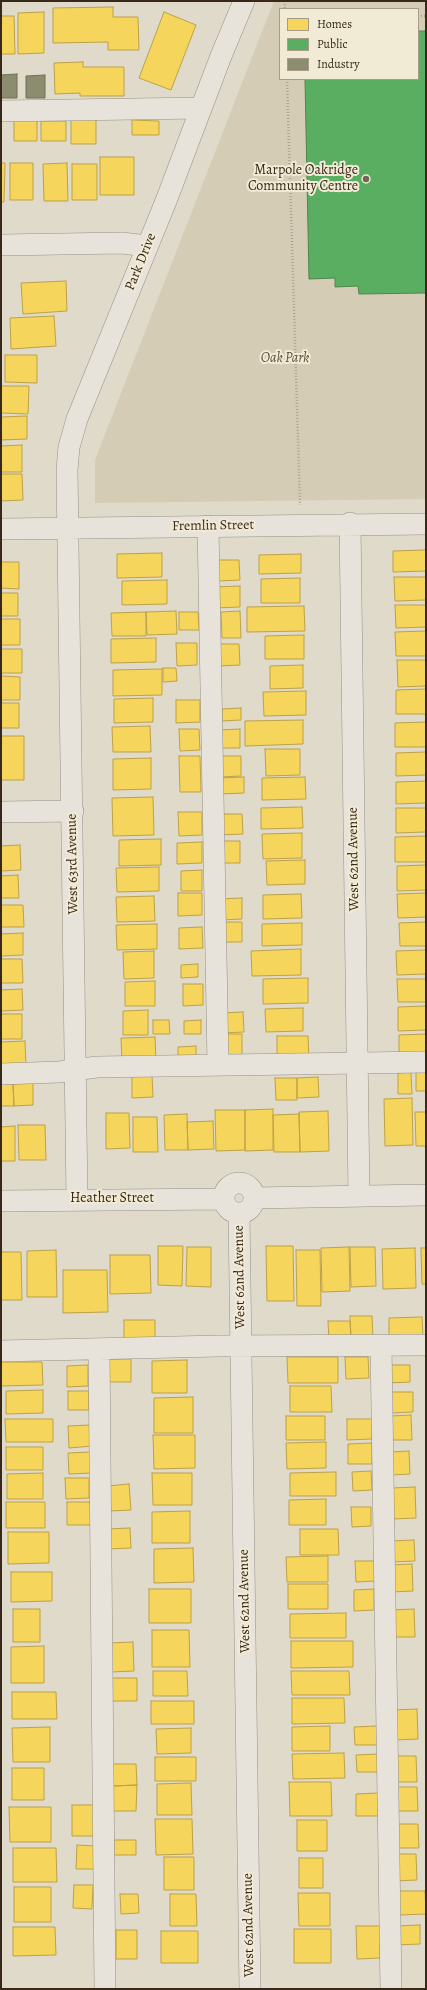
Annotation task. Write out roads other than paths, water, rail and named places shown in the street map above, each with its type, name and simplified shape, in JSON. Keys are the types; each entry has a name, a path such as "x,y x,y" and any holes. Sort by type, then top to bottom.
{"street":[{"name":"Park Drive","path":"69,528 68,470 70,448 77,419 244,1"},
{"path":"1,111 201,108"},
{"path":"1,245 122,243 147,246"},
{"name":"Fremlin Street","path":"1,529 350,523 426,524"},
{"name":"West 62nd Avenue","path":"350,523 356,1063 359,1196"},
{"path":"208,526 218,1064"},
{"name":"West 63rd Avenue","path":"69,528 77,1199"},
{"path":"1,812 73,811"},
{"path":"1,1074 59,1072 97,1067 426,1062"},
{"path":"239,1183 251,1189 254,1198 248,1211 239,1213 230,1211 224,1199 230,1187 239,1183"},
{"path":"254,1198 426,1195"},
{"name":"Heather Street","path":"1,1201 77,1199 224,1199"},
{"name":"West 62nd Avenue","path":"239,1213 250,1989"},
{"path":"381,1345 391,1989"},
{"path":"1,1351 99,1348 426,1345"},
{"path":"99,1348 105,1989"}],"place":[{"name":"Marpole Oakridge Community Centre","path":"366,179"}],"park label":[{"name":"Oak Park","path":"285,359"}]}
